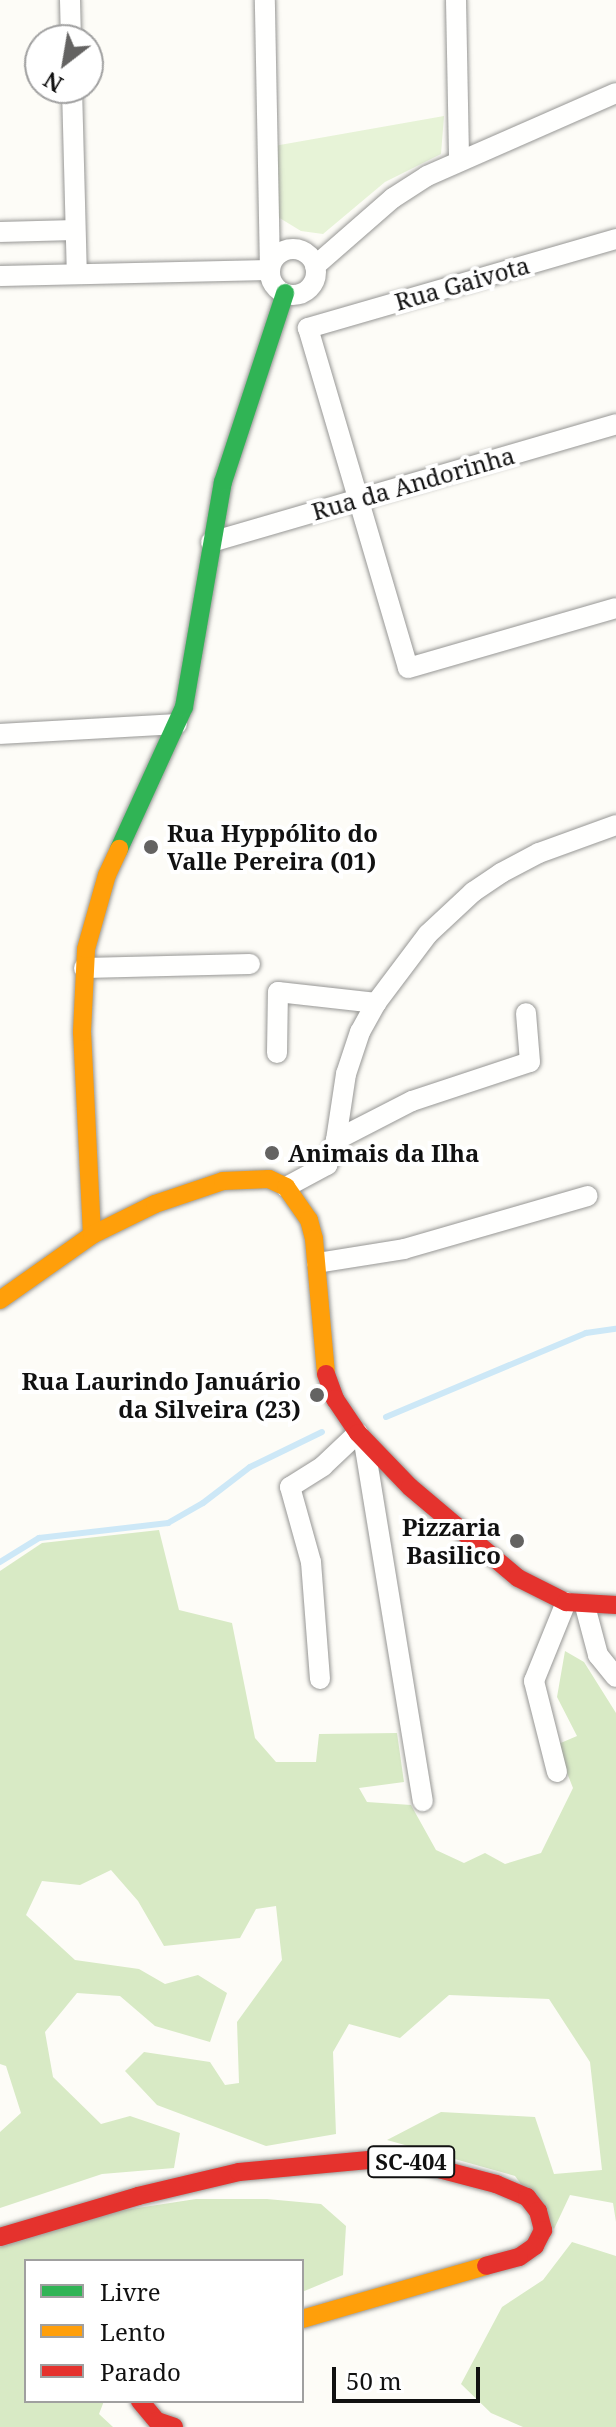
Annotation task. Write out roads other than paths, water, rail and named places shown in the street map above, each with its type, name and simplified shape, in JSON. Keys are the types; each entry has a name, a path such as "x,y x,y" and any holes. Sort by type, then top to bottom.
{"main road":[{"path":"92,1235 82,1032 84,968 95,907 177,724 190,682 223,482 285,293"},
{"path":"0,1300 92,1235 155,1204 223,1181 269,1179 286,1187 309,1220 317,1263 322,1356 335,1399 361,1438 410,1487 518,1578 576,1604 616,1605"},
{"name":"SC-404","path":"0,2237 138,2196 239,2172 379,2159 412,2162 496,2184 527,2197 538,2211 543,2230 535,2246 519,2257 304,2318"},
{"path":"141,2403 157,2421 174,2427"}],"street":[{"path":"70,0 71,24"},
{"path":"265,0 270,270 271,280 285,293 305,292 312,285 315,266 393,198 459,161 616,93"},
{"path":"456,0 459,161"},
{"path":"72,104 77,274"},
{"path":"0,232 75,230"},
{"name":"Rua Gaivota","path":"359,499 308,328 616,239"},
{"path":"270,270 276,256 290,249 305,253 315,266"},
{"path":"0,276 270,270"},
{"name":"Rua da Andorinha","path":"211,542 616,424"},
{"path":"359,499 408,668 616,608"},
{"path":"0,734 177,724"},
{"path":"286,1187 318,1173 327,1165 336,1140 349,1062 376,1003 428,934 473,892 539,853 616,825"},
{"path":"84,968 250,964"},
{"path":"277,1053 278,992 376,1003"},
{"path":"336,1140 412,1101 530,1062 526,1013"},
{"path":"317,1263 404,1249 588,1196"},
{"path":"320,1679 311,1562 290,1487 361,1438 423,1801"},
{"path":"576,1604 598,1655 616,1677"},
{"path":"557,1772 534,1681 576,1604"}],"waterway":[{"path":"386,1417 586,1333 616,1329"},
{"path":"0,1562 39,1538 168,1523 203,1503 250,1467 322,1432"}],"place":[{"name":"Rua Hyppólito do Valle Pereira (01)","path":"151,847"},
{"name":"Animais da Ilha","path":"272,1153"},
{"name":"Rua Laurindo Januário da Silveira (23)","path":"317,1395"},
{"name":"Pizzaria Basilico","path":"517,1541"}]}
